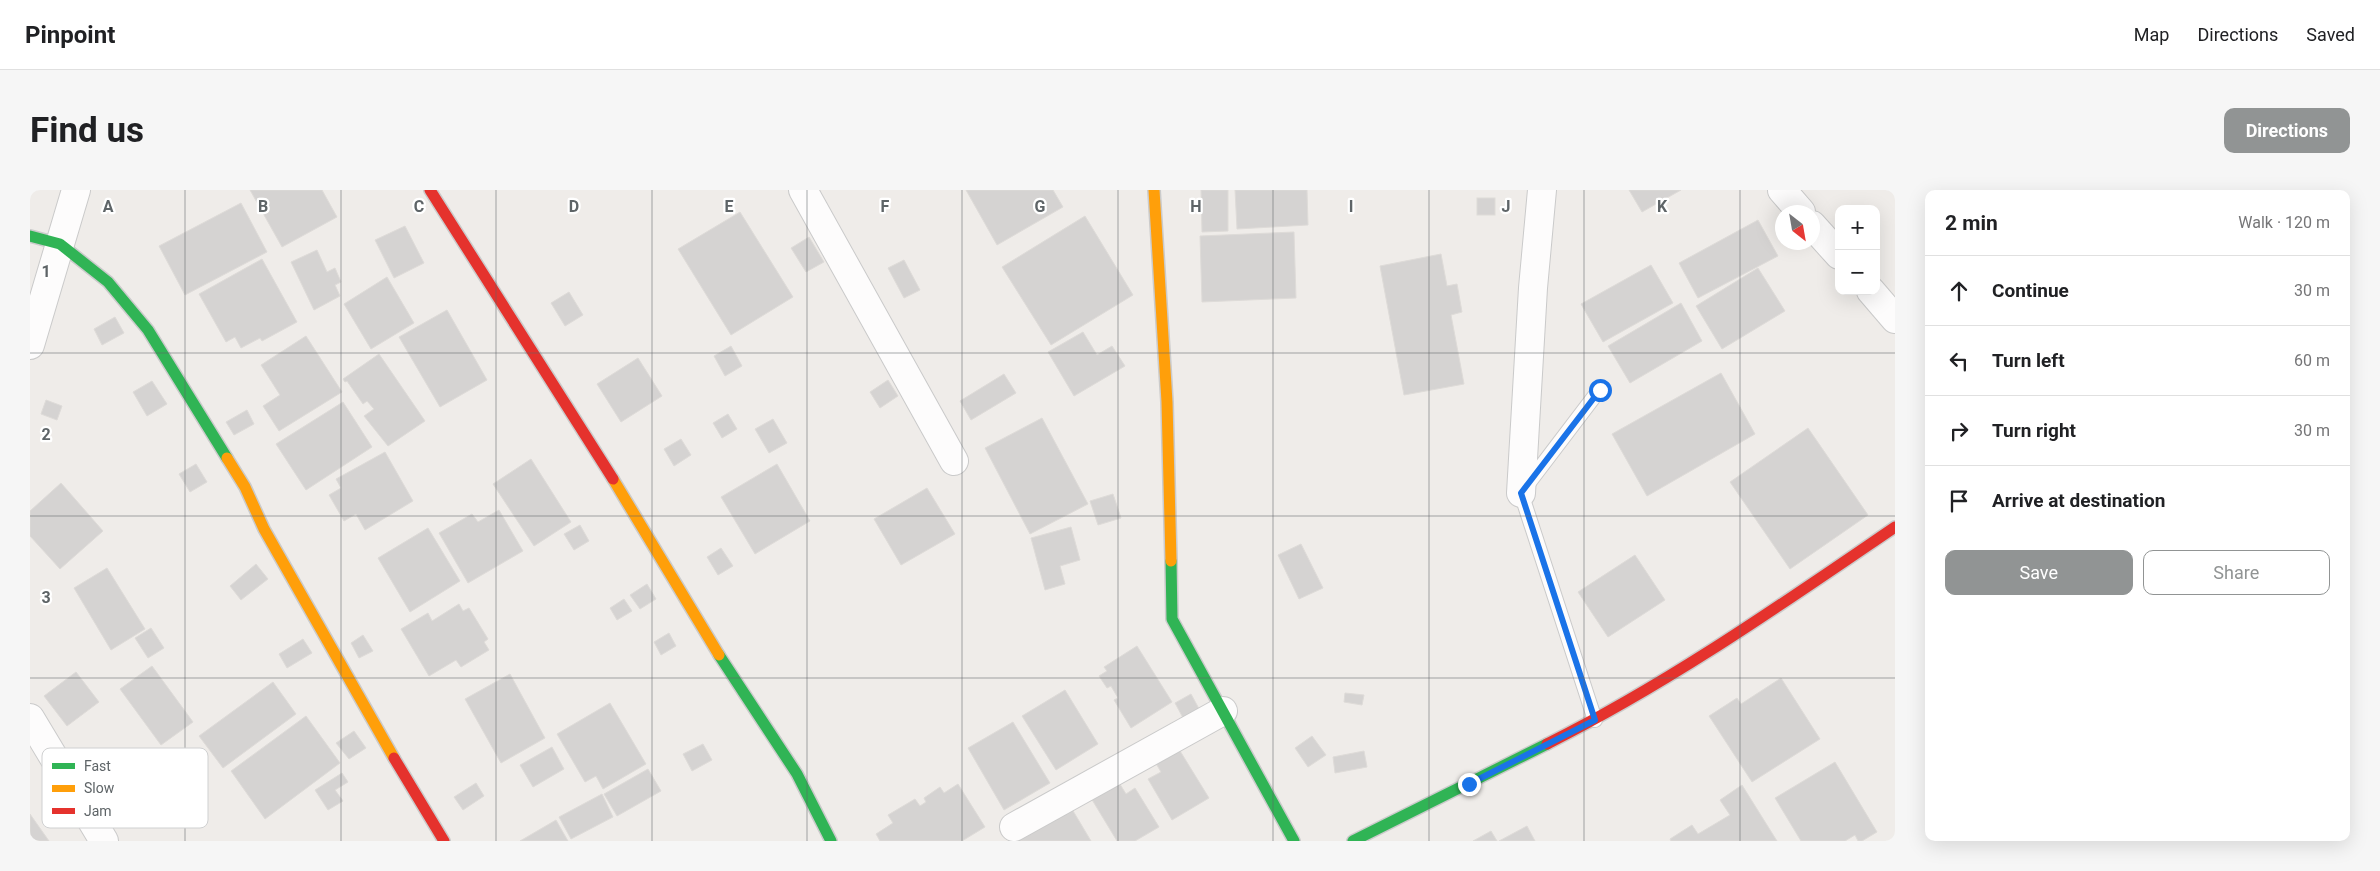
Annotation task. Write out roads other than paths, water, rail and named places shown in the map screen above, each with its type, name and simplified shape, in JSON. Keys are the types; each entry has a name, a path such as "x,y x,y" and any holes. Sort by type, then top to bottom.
{"street":[{"path":"30,345 76,190"},
{"path":"430,190 597,452 702,628 797,774 831,841"},
{"path":"804,190 954,461"},
{"path":"1154,190 1167,402 1172,619 1294,841"},
{"path":"1521,493 1533,288 1542,190"},
{"path":"1782,190 1795,205"},
{"path":"1820,234 1835,251"},
{"path":"30,236 60,244 108,282 148,330 245,487 264,529 411,788 444,841"},
{"path":"1874,295 1895,319"},
{"path":"1353,841 1595,720 1750,626 1895,527"},
{"path":"1014,827 1223,711"},
{"path":"30,718 48,748"},
{"path":"96,828 104,841"}],"lane":[{"path":"1595,720 1521,493 1600,390"}]}
